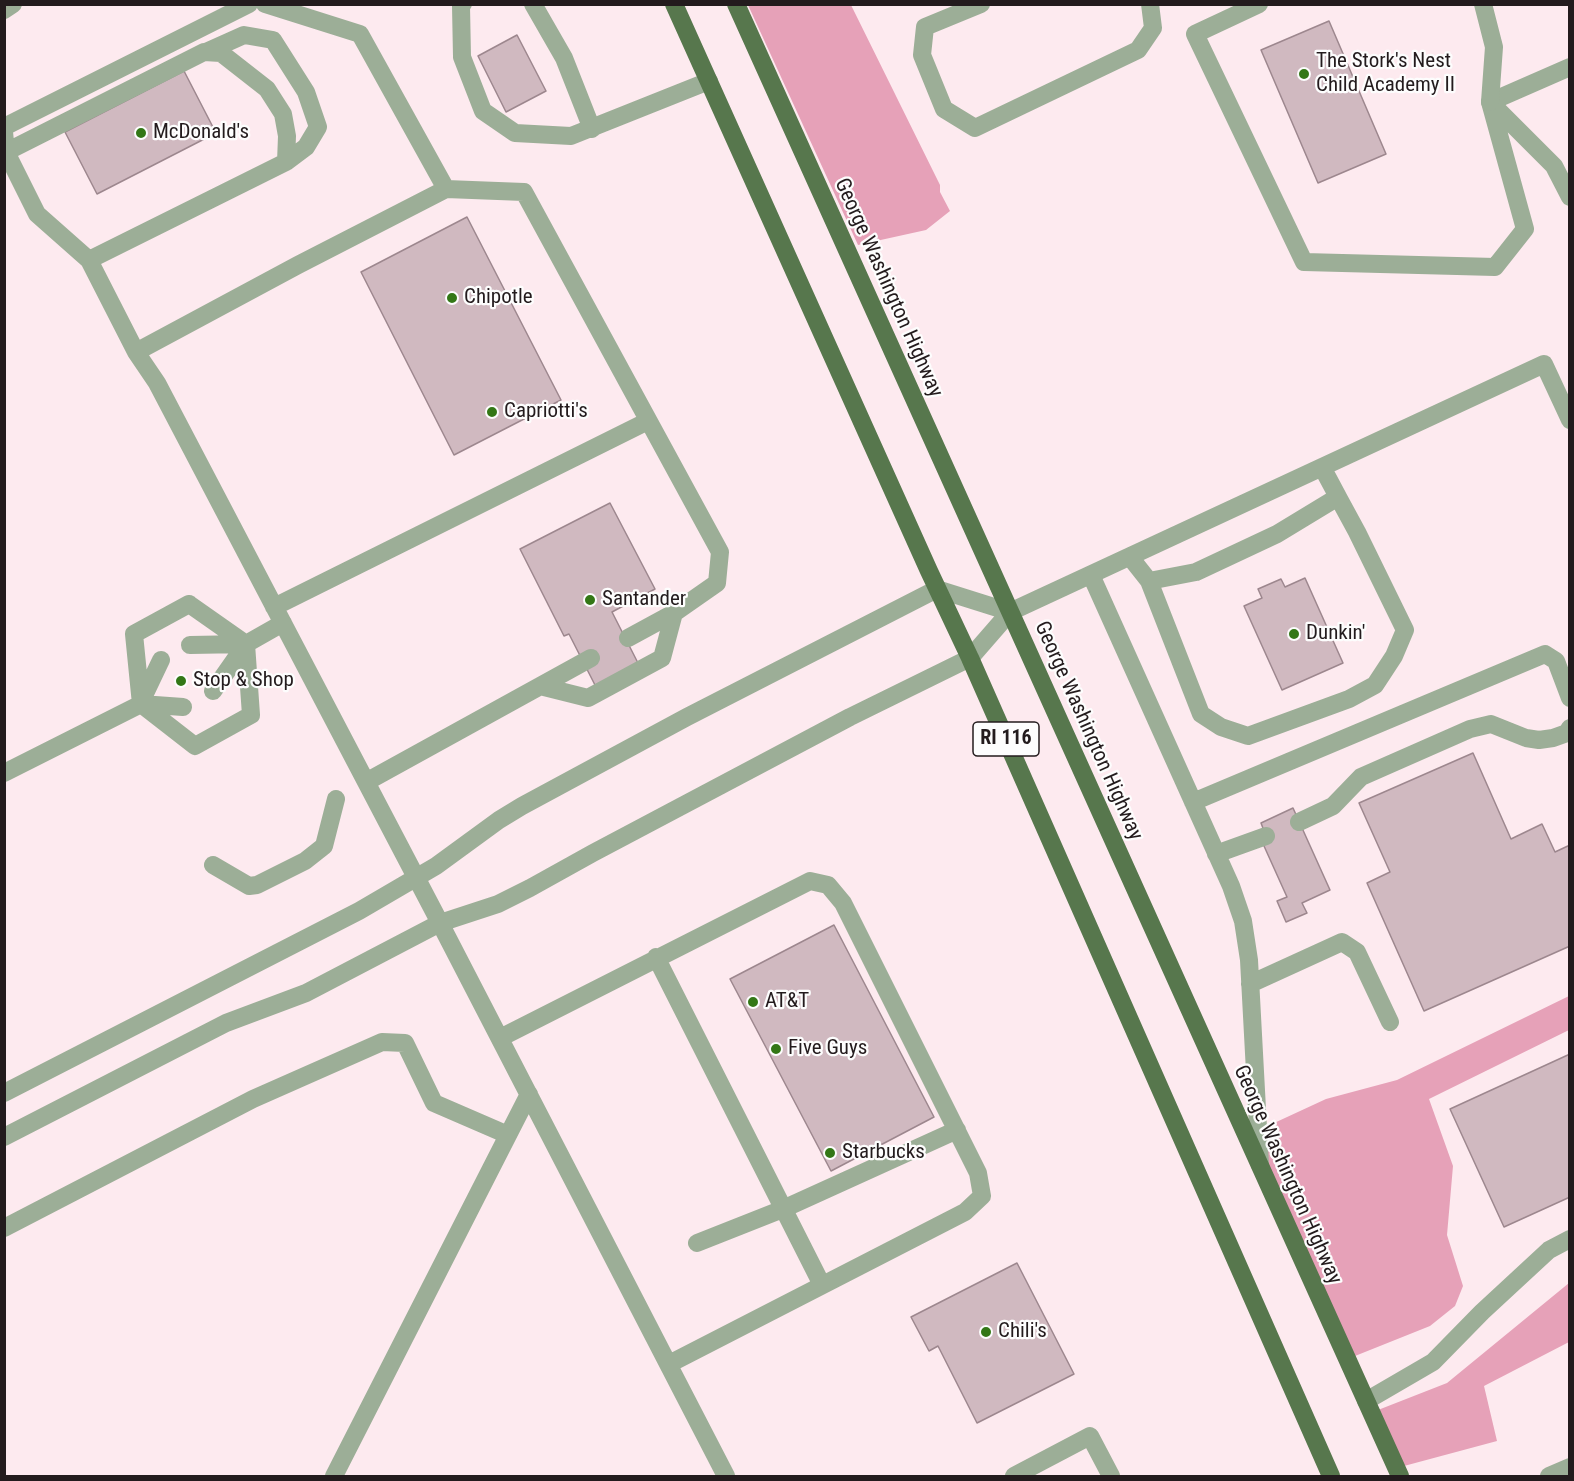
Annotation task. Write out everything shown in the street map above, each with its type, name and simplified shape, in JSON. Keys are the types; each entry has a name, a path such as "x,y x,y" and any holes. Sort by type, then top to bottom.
{"main road":[{"name":"RI 116","path":"674,4 970,658 1331,1476"},
{"name":"George Washington Highway","path":"736,4 1400,1476"}],"street":[{"path":"4,10 14,4"},
{"path":"4,127 249,4"},
{"path":"265,4 360,34 446,189"},
{"path":"463,4 461,6 462,57 483,111 515,133 571,136 709,81"},
{"path":"533,4 564,58 592,129"},
{"path":"981,4 925,27 922,55 944,109 975,128 1138,50 1153,28 1150,4"},
{"path":"1259,4 1195,34 1304,262 1495,267 1525,229 1490,102 1494,47 1483,4"},
{"path":"5,152 204,52 244,35 273,40 306,92 318,127 306,147 286,162 89,260"},
{"path":"204,52 221,53 267,90 283,114 287,136 286,162"},
{"path":"1490,102 1569,68"},
{"path":"1490,102 1554,166 1569,197"},
{"path":"4,132 5,152 37,214 89,260 136,352 157,383 417,878 726,1476"},
{"path":"136,352 309,259 446,189 524,192 720,552 717,583 674,613 628,638"},
{"path":"4,1137 226,1023 306,993 440,923 498,904 530,888 850,717 970,658 1010,612 1544,364 1569,420"},
{"path":"213,691 246,644 278,615 648,421"},
{"path":"1130,557 1149,581 1201,714 1221,727 1248,736 1349,699 1375,685 1394,656 1405,630 1322,467"},
{"path":"1149,581 1196,572 1277,534 1338,497"},
{"path":"1091,575 1234,894 1243,921 1249,960 1260,1170"},
{"path":"4,1093 348,917 417,878 522,806 687,717 938,589 1010,612"},
{"path":"189,604 246,644 251,715 195,746 141,704 134,633 189,604"},
{"path":"540,686 588,698 662,658 674,613"},
{"path":"190,645 246,644"},
{"path":"1193,802 1545,654 1563,657 1569,698"},
{"path":"366,782 591,658"},
{"path":"141,704 161,660"},
{"path":"4,773 141,704 183,707"},
{"path":"1299,822 1333,806 1361,777 1470,729 1491,724 1526,738 1539,740 1560,736 1567,733 1569,728"},
{"path":"213,865 249,886 257,885 305,861 324,846 336,799"},
{"path":"1216,854 1266,836"},
{"path":"500,1038 810,880 828,885 843,903 978,1173 982,1196 965,1212 669,1365"},
{"path":"1250,984 1342,942 1357,952 1390,1023"},
{"path":"656,957 822,1286"},
{"path":"4,1228 253,1099 381,1042 405,1043 434,1102 508,1135"},
{"path":"334,1476 529,1094"},
{"path":"697,1243 783,1209 957,1130"},
{"path":"1366,1401 1433,1362 1482,1312 1549,1250 1569,1239"},
{"path":"1014,1476 1090,1436 1111,1476"},
{"path":"1549,1476 1569,1467"}],"shaded area":[{"path":"748,5 851,5 940,185 940,192 950,211 926,230 858,245"},
{"path":"1569,996 1569,1030 1429,1099 1453,1166 1447,1235 1463,1286 1455,1306 1430,1326 1355,1356 1254,1135 1259,1130 1326,1099 1397,1080"},
{"path":"1569,1283 1569,1342 1484,1386 1497,1441 1404,1466 1378,1410 1447,1383"}],"building":[{"path":"1329,21 1386,154 1318,183 1261,50"},
{"path":"517,35 546,91 506,112 478,56"},
{"name":"McDonald's","path":"184,71 216,133 97,194 65,132"},
{"path":"467,217 561,400 454,455 361,272"},
{"name":"Santander","path":"610,503 655,589 612,612 639,665 596,687 569,634 564,636 520,549"},
{"name":"Dunkin'","path":"1305,578 1343,663 1282,690 1244,606 1262,598 1258,589 1281,579 1285,587"},
{"path":"1473,753 1511,839 1542,824 1555,852 1570,845 1570,946 1424,1011 1367,883 1390,872 1359,803"},
{"path":"1293,808 1330,890 1302,903 1307,913 1286,922 1277,901 1287,897 1264,846 1266,836 1261,823"},
{"path":"834,925 934,1117 831,1171 730,979"},
{"path":"1570,1054 1570,1197 1504,1227 1450,1109"},
{"name":"Chili's","path":"1017,1263 1074,1374 977,1423 938,1346 929,1351 911,1317"}],"place":[{"name":"The Stork's Nest Child Academy II","path":"1304,74"},
{"name":"McDonald's","path":"141,133"},
{"name":"Chipotle","path":"452,298"},
{"name":"Capriotti's","path":"492,412"},
{"name":"Santander","path":"590,600"},
{"name":"Dunkin'","path":"1294,634"},
{"name":"Stop & Shop","path":"181,681"},
{"name":"AT&T","path":"753,1002"},
{"name":"Five Guys","path":"776,1049"},
{"name":"Starbucks","path":"830,1153"},
{"name":"Chili's","path":"986,1332"}]}
